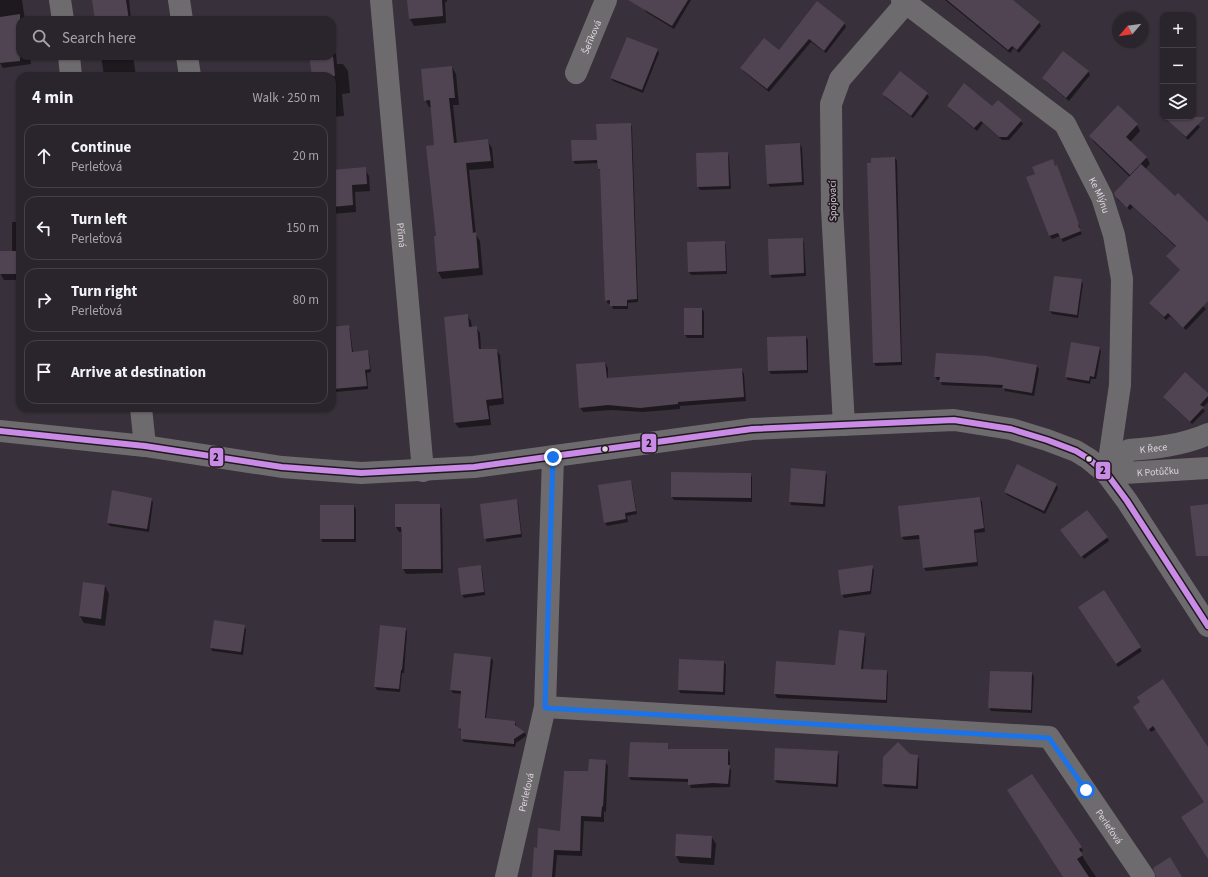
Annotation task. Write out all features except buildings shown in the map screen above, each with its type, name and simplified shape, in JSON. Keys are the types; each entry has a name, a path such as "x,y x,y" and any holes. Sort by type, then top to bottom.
{"street":[{"path":"60,0 62,16"},
{"path":"179,0 181,16"},
{"name":"Přímá","path":"381,0 423,471"},
{"name":"Šeříková","path":"576,73 606,0"},
{"name":"Spojovací","path":"844,425 832,209 831,104 840,79 904,2"},
{"name":"Ke Mlýnu","path":"904,2 1065,124 1102,197 1114,235 1122,279 1120,385 1107,474"},
{"path":"69,60 70,72"},
{"path":"188,60 189,72"},
{"path":"141,412 145,446"},
{"path":"0,431 145,446 282,467 361,473 423,471 474,467 752,429 954,420 1012,430 1047,440 1076,451 1107,474 1127,501 1208,626"},
{"name":"K Řece","path":"1107,474 1129,450 1189,441 1208,434"},
{"name":"Perleťová","path":"506,877 545,708 553,457"},
{"name":"K Potůčku","path":"1107,474 1208,468"},
{"name":"Perleťová","path":"545,708 1049,738 1144,877"}],"transit line":[{"name":"2","path":"0,431 145,446 282,467 361,473 474,467 752,429 954,420 1011,429 1076,451 1089,459 1107,474 1127,501 1208,626"}],"route":[{"path":"553,457 545,708 1049,738 1086,790"}]}
